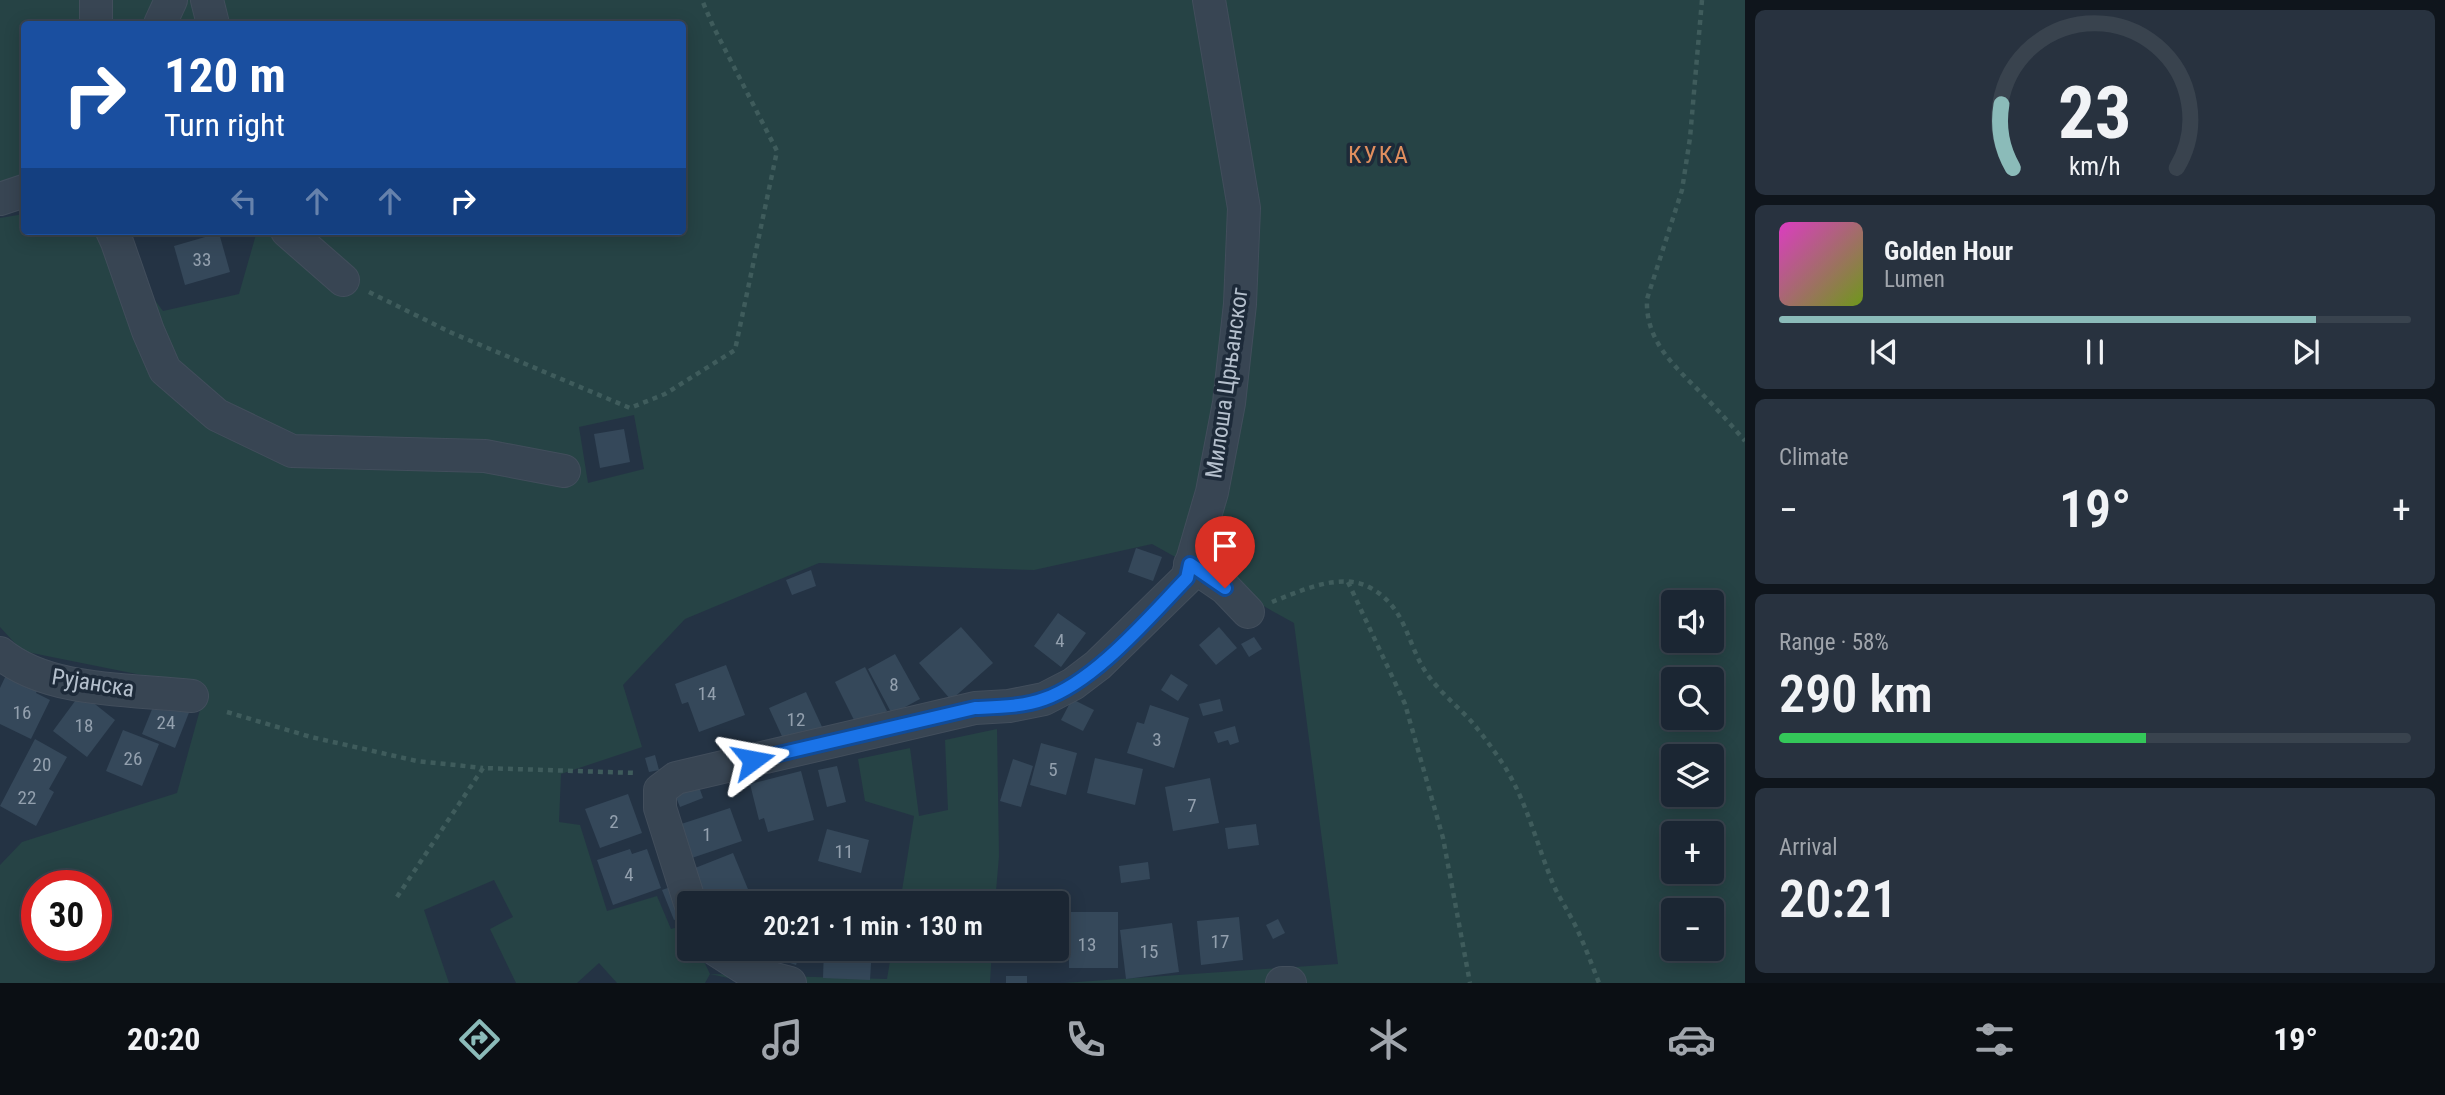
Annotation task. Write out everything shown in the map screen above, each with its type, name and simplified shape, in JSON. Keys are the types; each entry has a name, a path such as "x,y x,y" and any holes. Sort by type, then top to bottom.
{"street":[{"path":"96,0 96,21"},
{"path":"161,21 171,0"},
{"path":"207,0 212,21"},
{"name":"Милоша Црњанског","path":"676,778 975,708 1009,706 1044,699 1073,684 1098,665 1187,578 1212,492 1229,403 1240,304 1244,208 1209,0"},
{"path":"0,199 21,192"},
{"path":"113,235 165,370 216,415 292,451 485,456 564,471"},
{"path":"292,235 343,279"},
{"path":"1190,564 1225,588 1248,611"},
{"name":"Рујанска","path":"0,653 12,663 56,681 192,696"},
{"path":"676,778 660,790 660,808 686,891"},
{"path":"734,961 752,972 790,983"}],"path":[{"path":"343,279 452,333 630,408 665,394 735,350 777,151 702,0"},
{"path":"1702,0 1690,138 1682,190 1647,299 1646,317 1657,343 1680,373 1704,395 1745,441"},
{"path":"1347,581 1405,704 1443,838 1470,983"},
{"path":"1248,611 1328,583 1347,581 1368,586 1398,611 1408,629 1417,657 1429,676 1473,723 1504,765 1525,807 1555,889 1577,929 1599,983"},
{"path":"227,712 311,737 417,761 551,772 619,771 676,778"},
{"path":"397,897 483,768"}],"green space":[{"path":"0,0 89,0 90,21 21,21 21,182 0,189"},
{"path":"110,0 1745,0 1745,983 1063,983 1338,964 1294,623 1152,544 1034,570 819,563 685,619 623,685 642,747 561,774 559,822 580,825 607,911 657,896 671,929 677,927 677,961 704,961 710,974 705,983 617,983 599,963 577,983 516,983 490,929 513,917 494,880 424,910 449,983 0,983 0,865 22,842 177,793 206,688 22,651 0,627 0,218 21,214 21,235 105,235 163,311 239,294 256,235 686,235 686,21 112,21","holes":["634,415 644,469 588,483 579,427"]},
{"path":"997,729 999,856 996,891 902,891 914,816 865,801 858,759 910,748 919,816 948,810 945,740"},
{"path":"890,961 991,961 990,983 751,983 710,974 887,979"}],"building":[{"path":"220,235 230,272 185,285 174,246"},
{"path":"624,429 630,462 600,468 594,434"},
{"path":"1136,548 1162,557 1153,581 1128,572"},
{"path":"811,570 816,586 792,595 786,580"},
{"path":"1058,613 1086,633 1061,667 1034,646"},
{"path":"961,627 993,663 951,700 919,663"},
{"path":"1219,627 1237,648 1216,665 1199,645"},
{"path":"1254,637 1262,649 1249,657 1241,644"},
{"path":"895,654 920,699 892,714 868,669"},
{"path":"726,665 745,715 699,732 688,702 682,704 675,684"},
{"path":"865,667 887,711 857,726 835,682"},
{"path":"8,671 39,686 36,693 50,700 31,739 0,724 0,688"},
{"path":"1171,674 1188,685 1178,701 1161,690"},
{"path":"806,692 823,729 786,745 769,708"},
{"path":"81,693 115,720 87,757 53,731"},
{"path":"157,697 190,710 175,748 142,734"},
{"path":"1072,699 1094,710 1083,731 1061,720"},
{"path":"1220,699 1223,711 1203,716 1199,704"},
{"path":"1150,705 1189,718 1174,768 1127,753 1137,722 1144,724"},
{"path":"1235,726 1239,742 1230,745 1228,740 1218,743 1214,732"},
{"path":"123,730 159,744 142,786 106,771"},
{"path":"35,739 67,757 49,789 54,792 36,826 0,806"},
{"path":"1041,743 1077,753 1066,795 1030,785"},
{"path":"655,755 659,770 649,772 645,758"},
{"path":"1095,758 1143,769 1135,805 1087,793"},
{"path":"1013,759 1033,766 1021,807 1000,801"},
{"path":"837,766 846,802 827,807 818,770"},
{"path":"801,771 814,820 768,832 764,818 759,820 750,784"},
{"path":"1210,778 1219,823 1173,831 1165,787"},
{"path":"698,784 703,798 680,807 674,792"},
{"path":"628,794 642,833 600,848 585,809"},
{"path":"730,808 742,841 683,861 672,827"},
{"path":"1256,824 1259,845 1228,849 1225,828"},
{"path":"827,829 869,840 861,873 818,861"},
{"path":"630,849 632,854 647,849 661,888 613,905 597,860"},
{"path":"733,853 749,891 698,891 690,870"},
{"path":"1148,862 1150,879 1121,883 1119,866"},
{"path":"676,885 678,891 677,919 674,920 662,890"},
{"path":"1069,912 1118,912 1118,968 1069,968"},
{"path":"1239,917 1243,960 1201,965 1197,921"},
{"path":"1278,919 1285,933 1273,939 1266,925"},
{"path":"1172,923 1179,972 1126,979 1120,930"},
{"path":"824,961 871,961 870,980 823,978"},
{"path":"1006,976 1027,976 1027,983 1006,983"}],"district":[{"name":"КУКА","path":"1379,155"}],"route":[{"path":"753,760 975,708 1009,706 1044,699 1073,684 1098,665 1187,578 1190,564 1225,588"}]}
